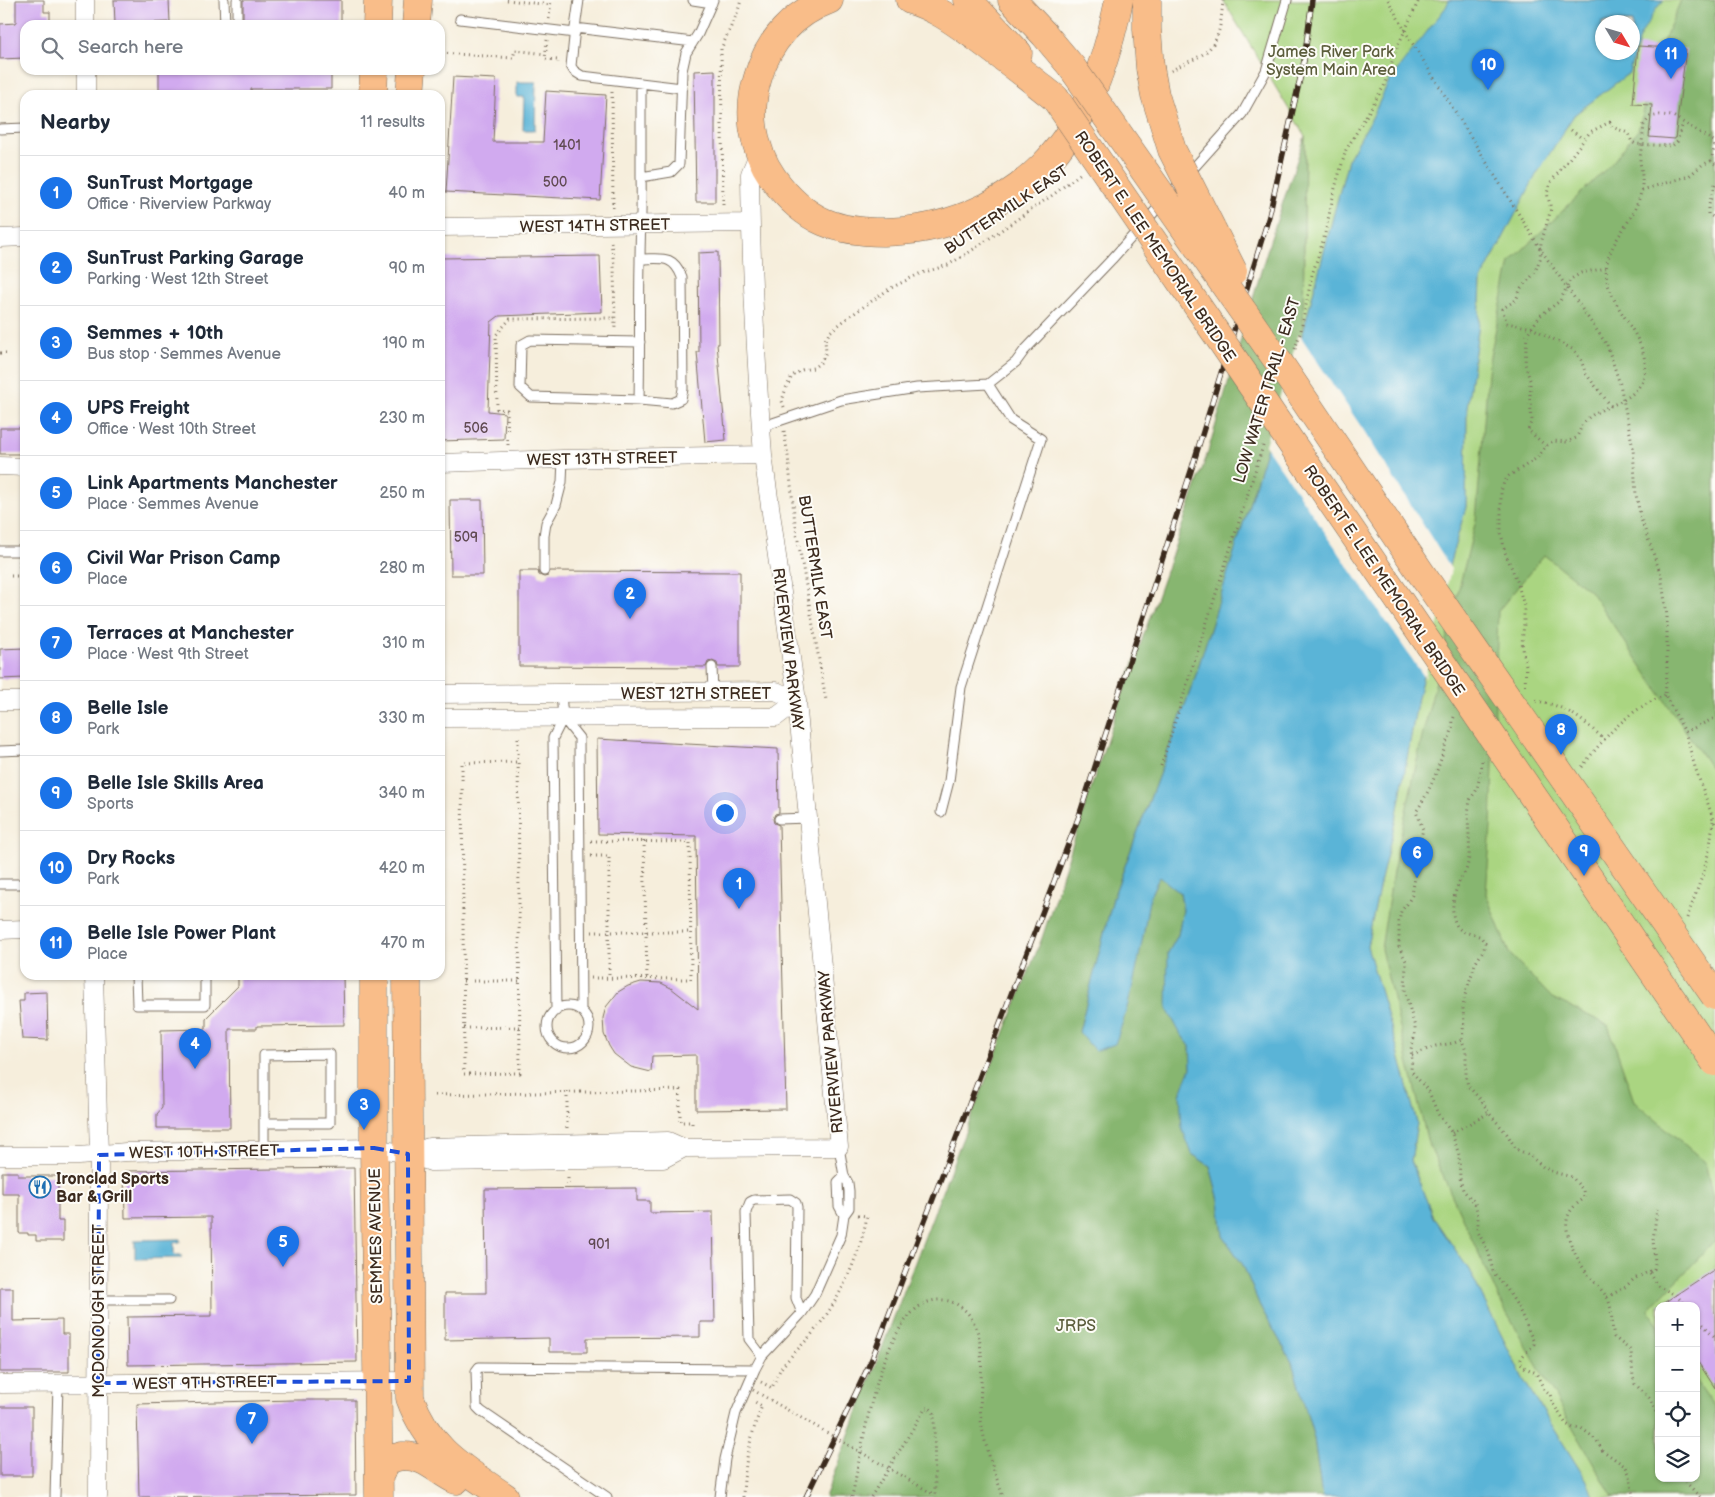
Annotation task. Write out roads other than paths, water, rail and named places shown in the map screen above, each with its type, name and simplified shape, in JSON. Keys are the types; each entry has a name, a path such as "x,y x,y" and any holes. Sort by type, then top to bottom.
{"main road":[{"path":"377,20 378,0"},
{"path":"416,20 418,0"},
{"path":"829,0 805,12 791,22 778,36 767,54 756,82 753,102 754,134 759,152 768,170 780,188 796,204 823,221 838,227 874,232 911,231 929,228 966,217 1013,191 1044,165 1080,116 1093,90 1112,31 1119,0"},
{"path":"910,0 937,10 957,23 1003,56 1055,98"},
{"path":"968,0 1012,46 1055,98"},
{"name":"ROBERT E. LEE MEMORIAL BRIDGE","path":"1012,0 1071,66 1286,360 1415,565 1715,996"},
{"path":"1147,0 1147,29 1159,70 1155,95 1172,150 1198,204 1286,360"},
{"path":"373,90 374,75"},
{"path":"410,90 412,75"},
{"name":"ROBERT E. LEE MEMORIAL BRIDGE","path":"1055,98 1715,1062"},
{"name":"SEMMES AVENUE","path":"374,980 374,1148 379,1486"},
{"name":"SEMMES AVENUE","path":"407,980 410,1398 421,1423 436,1444 459,1466 505,1497"},
{"path":"379,1486 388,1460 397,1457 419,1458 453,1478 494,1497"}],"street":[{"path":"85,0 85,20"},
{"path":"86,75 86,90"},
{"name":"RIVERVIEW PARKWAY","path":"759,152 750,174 750,223 761,427 797,700 839,1147"},
{"name":"WEST 14TH STREET","path":"445,227 750,223"},
{"path":"0,238 20,237"},
{"name":"WEST 13TH STREET","path":"445,463 764,455"},
{"path":"0,466 20,467"},
{"name":"WEST 12TH STREET","path":"445,694 776,691 797,700 776,717 445,718"},
{"path":"0,701 20,701"},
{"path":"0,930 20,929"},
{"name":"MCDONOUGH STREET","path":"94,980 99,1155 98,1497"},
{"name":"WEST 10TH STREET","path":"0,1156 78,1156 126,1152 374,1148 408,1154 431,1162 663,1159 684,1148 839,1147"},
{"name":"WEST 9TH STREET","path":"0,1384 409,1381"}],"lane":[{"path":"224,0 225,20"},
{"path":"237,0 237,20"},
{"path":"579,0 571,66 574,71 582,76 682,88"},
{"path":"642,177 671,172 679,164 682,71 686,53 713,1 693,0"},
{"path":"761,427 841,400 918,388 988,384 1016,362 1024,351 1112,259 1242,114 1266,71 1287,0"},
{"path":"460,19 693,42"},
{"path":"639,400 642,224 641,83"},
{"path":"0,129 20,128"},
{"path":"640,259 668,258 678,266 682,277 684,388 681,399 672,403 639,400 531,397 520,387 521,346 530,340 640,342"},
{"path":"942,812 949,781 961,688 1041,440 1011,420 988,384"},
{"path":"544,571 546,523 556,505 562,482 563,459"},
{"path":"0,551 20,551"},
{"path":"712,667 713,692"},
{"path":"556,1011 553,738 563,718 561,694"},
{"path":"563,718 579,738 581,1011"},
{"path":"0,751 20,750"},
{"path":"779,819 808,818"},
{"path":"0,884 20,884"},
{"path":"136,980 137,1005 205,1004 204,980"},
{"path":"566,1006 581,1011 588,1021 587,1035 579,1045 566,1048 554,1043 548,1032 549,1018 556,1011 566,1006"},
{"path":"264,1123 330,1123 330,1054 264,1055 264,1123 264,1150"},
{"path":"720,1497 725,1458 736,1412 755,1369 762,1356 802,1313 815,1294 841,1235 844,1215 849,1208 848,1183 844,1176 839,1147"},
{"path":"762,1356 749,1339 746,1212 750,1202 754,1200 790,1199 796,1203 796,1298 802,1313"},
{"path":"98,1300 169,1300"},
{"path":"607,1497 477,1407 476,1372 479,1367 755,1369"},
{"path":"55,1497 58,1384"}],"water":[{"path":"1449,0 1664,0 1656,9 1640,36 1640,15 1595,15 1595,60 1633,60 1629,73 1574,115 1536,175 1481,280 1479,323 1467,408 1466,507 1450,562 1418,697 1397,814 1367,946 1417,1123 1411,1161 1433,1217 1469,1270 1523,1379 1586,1480 1594,1497 1322,1497 1314,1438 1292,1362 1260,1306 1243,1265 1223,1236 1219,1200 1210,1166 1192,1154 1182,1128 1180,1095 1191,1068 1190,1046 1180,1033 1167,1009 1168,953 1178,935 1183,910 1180,893 1160,877 1150,897 1132,988 1115,1044 1095,1051 1079,1032 1113,898 1194,681 1303,332 1348,160 1372,118 1389,81 1446,7"},
{"path":"517,82 536,82 535,130 523,130 524,97 517,97"},
{"path":"180,1239 180,1242 174,1242 174,1255 181,1255 181,1258 135,1259 135,1240"}],"railway":[{"path":"806,1497 872,1359 1079,816 1191,471 1269,216 1304,61 1312,0"}],"place":[{"name":"Belle Isle Power Plant","path":"1671,79"},
{"name":"Dry Rocks","path":"1488,90"},
{"name":"SunTrust Parking Garage","path":"630,619"},
{"name":"Belle Isle","path":"1561,755"},
{"name":"Belle Isle Skills Area","path":"1584,876"},
{"name":"Civil War Prison Camp","path":"1417,878"},
{"name":"SunTrust Mortgage","path":"739,909"},
{"name":"UPS Freight","path":"195,1069"},
{"name":"Semmes + 10th","path":"364,1130"},
{"name":"Ironclad Sports Bar & Grill","path":"40,1187"},
{"name":"Link Apartments Manchester","path":"283,1267"},
{"name":"Terraces at Manchester","path":"252,1444"}],"park label":[{"name":"James River Park System Main Area","path":"1331,60"},
{"name":"JRPS","path":"1076,1325"}]}
